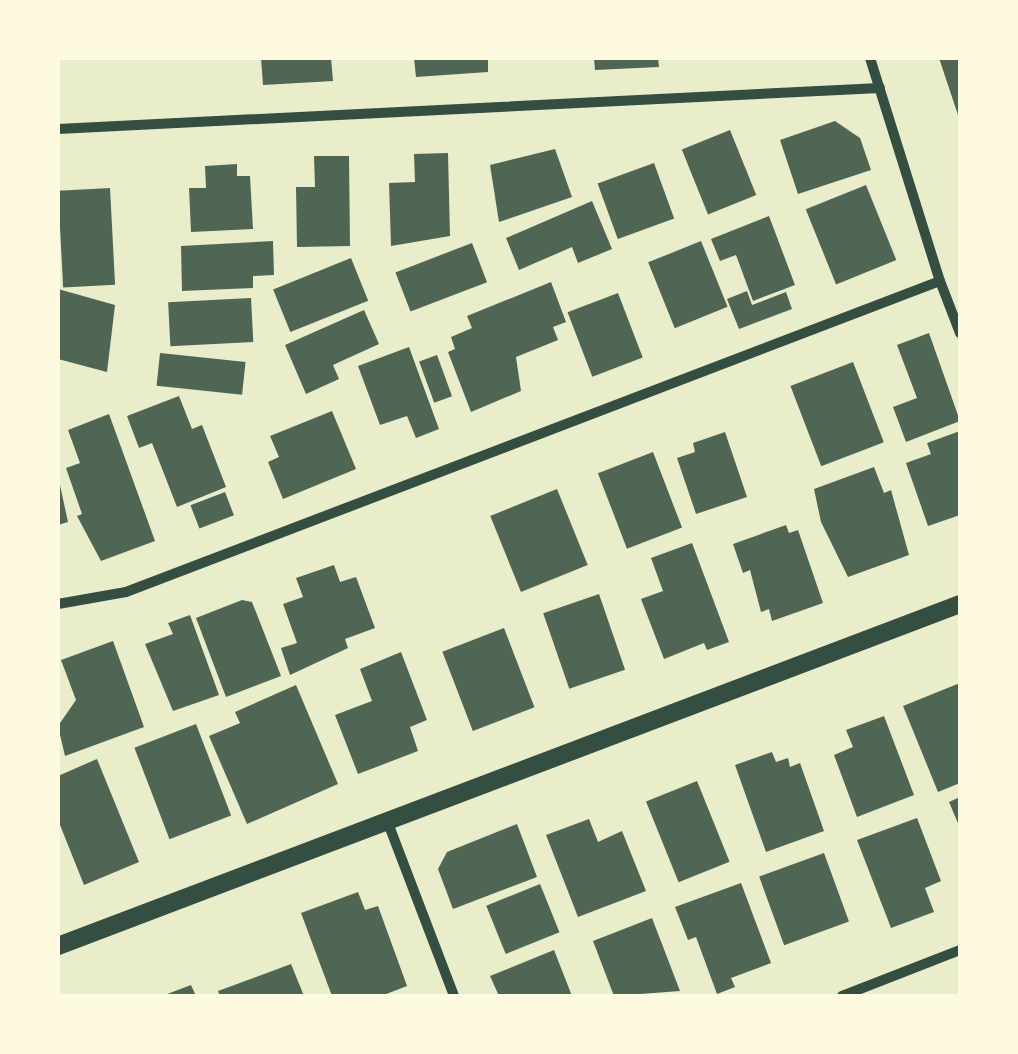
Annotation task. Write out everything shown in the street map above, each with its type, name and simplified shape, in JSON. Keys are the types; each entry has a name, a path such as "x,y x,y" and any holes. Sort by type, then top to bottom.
{"street":[{"path":"870,58 940,282 960,333"},
{"path":"58,128 880,88"},
{"path":"58,604 126,592 940,282"},
{"path":"58,946 960,604"},
{"path":"388,823 454,996"},
{"path":"842,996 960,950"}],"building":[{"path":"261,58 331,58 333,81 263,85"},
{"path":"414,58 488,58 488,72 416,77"},
{"path":"594,58 658,58 659,67 595,70"},
{"path":"939,58 960,58 960,121"},
{"path":"835,121 860,138 871,170 798,194 780,140"},
{"path":"730,130 756,195 708,214 682,149"},
{"path":"555,149 572,197 499,222 490,165"},
{"path":"448,153 450,236 391,246 389,183 415,182 414,154"},
{"path":"314,156 349,156 350,246 297,247 296,187 315,187"},
{"path":"654,163 674,218 618,239 598,184"},
{"path":"237,164 237,176 250,176 253,229 191,232 189,188 206,188 205,166"},
{"path":"866,185 896,260 836,284 806,209"},
{"path":"110,188 115,285 63,288 58,191"},
{"path":"592,201 612,249 578,263 572,247 519,270 506,238"},
{"path":"769,216 795,285 753,301 736,255 720,261 711,239"},
{"path":"273,241 274,275 253,276 253,288 182,291 181,246"},
{"path":"701,241 728,307 675,328 648,262"},
{"path":"472,243 487,282 410,312 395,272"},
{"path":"351,258 368,301 290,332 273,289"},
{"path":"551,282 566,322 553,327 558,340 516,357 521,391 471,412 448,352 455,349 451,337 472,328 467,316"},
{"path":"58,289 115,305 107,372 58,359"},
{"path":"747,291 752,305 786,292 792,309 739,329 727,299"},
{"path":"618,293 643,357 592,377 568,312"},
{"path":"251,298 253,342 170,346 168,302"},
{"path":"364,310 379,344 333,365 339,379 306,394 285,345"},
{"path":"929,333 960,421 906,442 893,407 917,398 897,345"},
{"path":"409,347 439,429 416,438 407,416 380,425 358,366"},
{"path":"160,353 246,362 242,395 157,386"},
{"path":"437,355 452,396 434,403 419,361"},
{"path":"853,362 884,442 821,466 790,386"},
{"path":"179,396 192,429 202,425 226,487 177,507 152,443 139,448 127,416"},
{"path":"332,411 356,469 283,499 268,462 279,457 270,436"},
{"path":"109,414 155,541 101,561 77,516 82,514 66,468 80,463 68,430"},
{"path":"960,431 960,515 928,526 906,463 931,454 927,443"},
{"path":"725,432 747,497 696,514 677,458 695,452 693,443"},
{"path":"653,452 682,528 627,549 598,473"},
{"path":"874,467 884,493 891,490 909,555 848,577 821,522 814,489"},
{"path":"58,476 68,522 58,525"},
{"path":"557,489 588,565 521,592 490,516"},
{"path":"225,492 234,515 199,529 190,505"},
{"path":"786,525 789,533 798,530 823,603 772,621 769,609 761,612 750,570 743,573 733,544"},
{"path":"692,543 729,642 707,650 704,643 664,659 641,599 663,591 651,558"},
{"path":"334,565 340,582 356,577 375,628 345,639 348,648 290,675 281,648 297,643 283,604 303,597 296,578"},
{"path":"599,594 625,670 569,689 543,613"},
{"path":"242,600 252,602 281,676 226,697 196,618"},
{"path":"190,615 219,695 173,711 145,644 173,634 168,623"},
{"path":"504,628 534,707 473,731 442,652"},
{"path":"113,641 144,727 65,756 58,726 76,700 61,660"},
{"path":"401,652 427,720 410,727 418,751 358,774 335,715 372,701 360,669"},
{"path":"960,683 960,783 938,792 903,706"},
{"path":"296,685 338,784 247,824 209,736 240,723 235,712"},
{"path":"884,716 914,795 857,817 834,755 853,747 846,730"},
{"path":"196,724 231,815 170,839 134,748"},
{"path":"772,752 776,762 788,758 790,767 800,763 824,831 766,852 735,765"},
{"path":"97,759 139,862 84,885 58,820 58,776"},
{"path":"697,781 730,862 679,882 646,802"},
{"path":"960,797 960,828 949,802"},
{"path":"917,818 941,881 925,888 934,912 891,928 857,840"},
{"path":"589,819 598,842 622,831 646,891 578,917 546,835"},
{"path":"517,824 537,877 453,909 438,869 447,852"},
{"path":"824,853 849,922 784,945 759,877"},
{"path":"741,883 771,963 731,978 735,987 717,994 696,937 688,940 675,907"},
{"path":"540,884 559,932 506,954 486,906"},
{"path":"358,892 365,910 378,906 407,986 381,996 332,996 301,913"},
{"path":"652,918 680,991 614,996 593,941"},
{"path":"554,950 572,996 499,996 490,976"},
{"path":"291,964 304,996 220,996 218,991"},
{"path":"191,985 196,996 162,996"}]}
